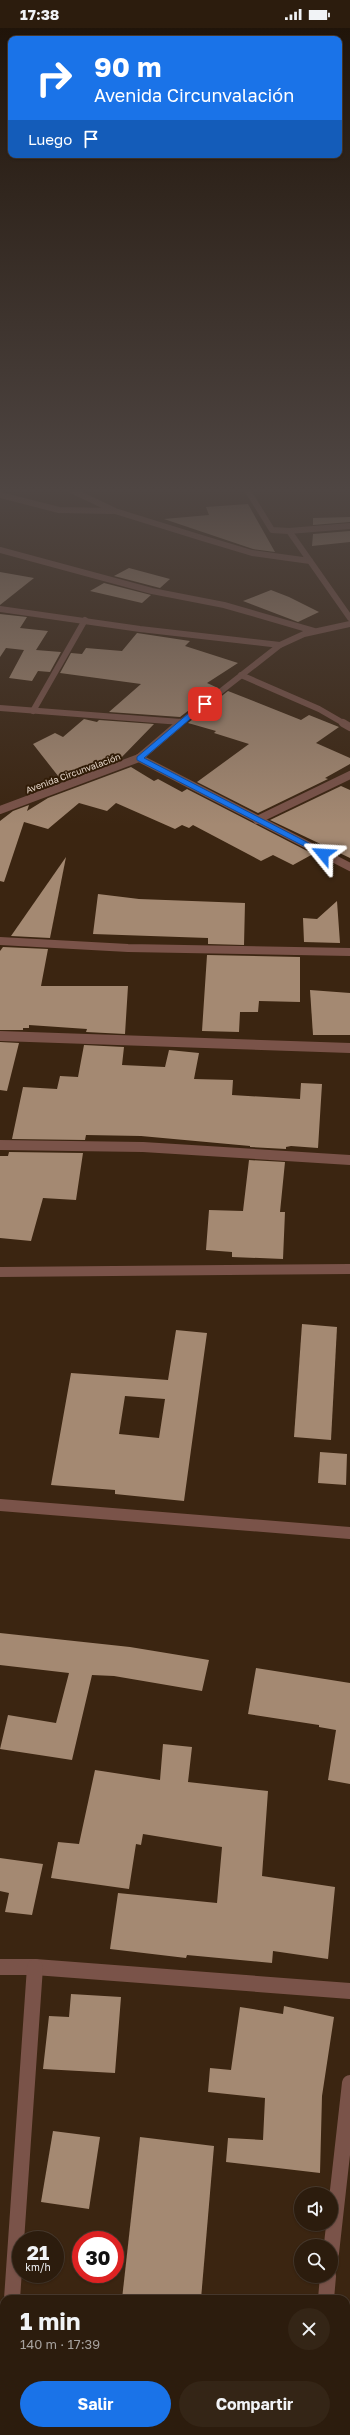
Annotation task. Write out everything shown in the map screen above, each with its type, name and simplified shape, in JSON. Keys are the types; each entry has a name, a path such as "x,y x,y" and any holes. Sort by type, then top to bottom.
{"street":[{"path":"200,600 224,605 314,631"},
{"path":"338,600 350,618"},
{"path":"0,608 140,629 280,645"},
{"path":"33,711 85,620"},
{"name":"Avenida Circunvalación","path":"0,810 139,758 181,722 280,645 314,631 350,624"},
{"path":"241,675 318,709 350,727"},
{"path":"0,708 181,722"},
{"path":"139,758 350,867"},
{"path":"257,820 350,775"},
{"path":"0,941 128,948 350,952"},
{"path":"0,1036 350,1048"},
{"path":"0,1145 143,1147 350,1160"},
{"path":"0,1272 350,1269"},
{"path":"0,1505 350,1533"},
{"path":"0,1967 35,1968 350,1991"},
{"path":"12,2295 35,1968"},
{"path":"333,2239 350,2083"},
{"path":"326,2295 327,2283"}],"building":[{"path":"0,600 6,600 0,605"},
{"path":"130,600 145,600 142,603"},
{"path":"296,600 319,612 298,622 243,601"},
{"path":"0,614 27,617 20,628 48,631 36,650 61,652 50,672 38,671 32,681 9,678 24,650 6,648 0,657"},
{"path":"137,633 190,641 185,646 238,663 207,683 218,688 180,717 109,712 141,684 60,673 71,653 82,654 86,648 122,651"},
{"path":"228,691 301,720 309,715 339,727 316,743 350,758 350,764 325,778 328,779 258,813 197,782 249,744 214,733 216,731 188,723"},
{"path":"84,719 97,722 99,720 154,724 119,760 62,781 33,744 55,733 63,737"},
{"path":"131,767 154,781 158,779 182,792 187,789 313,854 293,865 273,855 261,861 193,825 189,828 182,825 175,829 116,803 107,811 79,803 48,829 24,822 4,882 0,881 0,821 13,811 29,805 27,811 48,798"},
{"path":"341,786 350,790 350,858 270,820"},
{"path":"66,857 50,938 11,936"},
{"path":"98,894 139,899 245,903 244,945 208,944 208,938 93,934"},
{"path":"337,901 340,943 304,942 303,918 317,919"},
{"path":"3,947 48,949 41,986 128,986 125,1034 86,1032 87,1029 29,1025 29,1028 23,1028 23,1030 0,1030 0,951"},
{"path":"207,955 300,957 300,1002 259,1001 258,1012 240,1012 239,1032 202,1031"},
{"path":"310,990 350,993 350,1035 313,1035"},
{"path":"0,1042 19,1043 7,1091 0,1090"},
{"path":"84,1045 124,1047 122,1065 165,1067 169,1050 199,1053 194,1079 233,1080 232,1095 300,1099 301,1083 322,1084 318,1148 291,1146 286,1147 286,1149 250,1147 141,1136 86,1135 85,1140 12,1139 23,1087 57,1089 60,1076 78,1077"},
{"path":"9,1152 83,1153 76,1200 43,1198 31,1241 0,1238 0,1156 8,1156"},
{"path":"249,1160 285,1162 280,1212 285,1212 283,1259 232,1257 232,1252 206,1250 209,1210 243,1211"},
{"path":"302,1324 337,1327 331,1440 294,1437"},
{"path":"176,1330 207,1333 184,1501 115,1494 115,1490 51,1485 71,1373 168,1380","holes":["125,1396 165,1399 159,1438 119,1434"]},
{"path":"320,1452 347,1454 346,1485 318,1483"},
{"path":"0,1633 130,1647 209,1660 202,1691 114,1676 92,1675 72,1760 0,1749 8,1715 56,1723 69,1673 0,1665"},
{"path":"256,1668 350,1683 350,1784 328,1780 336,1730 319,1727 319,1725 248,1714"},
{"path":"163,1744 192,1747 188,1782 268,1791 262,1876 335,1887 328,1959 273,1951 272,1963 187,1955 186,1958 110,1949 118,1893 217,1903 222,1847 143,1834 141,1845 136,1844 129,1889 51,1878 58,1842 79,1844 95,1770 160,1780"},
{"path":"0,1858 43,1864 32,1915 5,1912 9,1893 0,1891"},
{"path":"71,1994 121,1997 115,2073 43,2069 49,2016 69,2017"},
{"path":"284,2006 334,2017 322,2096 320,2173 226,2162 228,2138 263,2140 265,2098 208,2092 210,2068 231,2070 240,2007 283,2014"},
{"path":"53,2131 100,2137 89,2209 41,2202"},
{"path":"140,2137 214,2146 201,2295 122,2295"}],"route":[{"path":"205,704 181,722 139,758 323,854"}]}
